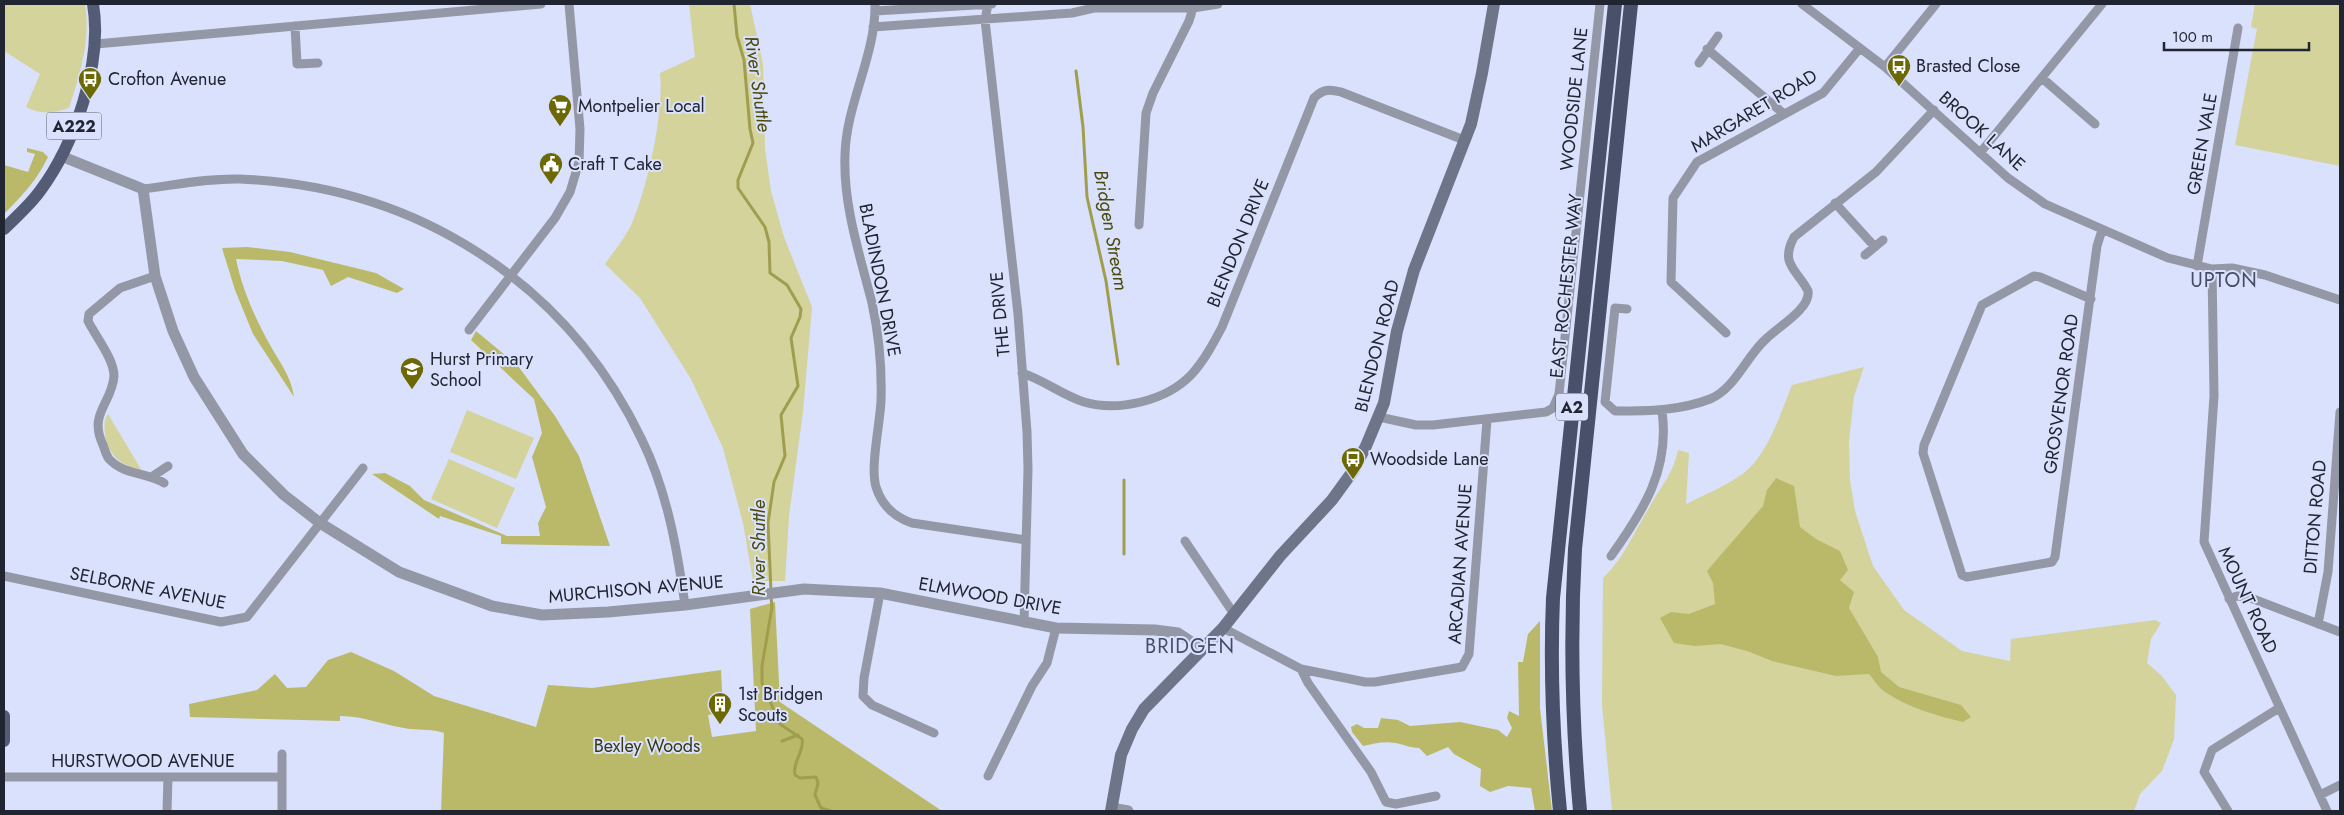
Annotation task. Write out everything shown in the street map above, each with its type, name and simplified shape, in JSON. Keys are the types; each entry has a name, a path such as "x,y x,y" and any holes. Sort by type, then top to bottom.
{"highway":[{"name":"EAST ROCHESTER WAY","path":"1560,811 1551,682 1552,598 1615,4"},
{"name":"A2","path":"1619,120 1631,4"},
{"path":"1619,120 1631,79 1639,4"},
{"name":"EAST ROCHESTER WAY","path":"1580,811 1571,686 1574,569 1619,120"}],"main road":[{"name":"A222","path":"4,229 41,190 61,156 84,100 96,44 93,4"},
{"name":"BLENDON ROAD","path":"1111,810 1121,755 1132,729 1144,709 1223,628 1280,556 1345,484 1379,417 1384,403 1404,300 1476,105 1494,4"},
{"path":"4,716 4,741"}],"street":[{"path":"96,44 541,4"},
{"path":"469,330 555,218 570,192 579,162 580,129 569,4"},
{"name":"THE DRIVE","path":"988,4 985,20 1018,314 1028,459 1024,623"},
{"path":"875,7 993,4"},
{"path":"1085,4 1094,8"},
{"path":"874,27 1072,13 1094,8 1218,4"},
{"name":"WOODSIDE LANE","path":"1379,417 1416,425 1487,420 1546,412 1553,408 1558,399 1600,4"},
{"name":"BROOK LANE","path":"1802,4 1885,66 2008,178 2045,204 2168,258 2212,269 2232,268 2265,275 2340,300"},
{"path":"1885,66 1936,4"},
{"path":"1980,153 2102,4"},
{"path":"1139,225 1146,113 1195,6"},
{"name":"BLADINDON DRIVE","path":"875,7 874,27 845,137 844,158 855,243 872,304 880,353 880,415 876,486 891,513 900,519 912,523 1026,540"},
{"path":"295,26 297,64 318,63"},
{"name":"GREEN VALE","path":"2197,266 2238,28"},
{"path":"1699,63 1718,36"},
{"name":"MARGARET ROAD","path":"1726,333 1671,282 1672,198 1697,162 1823,93 1860,48"},
{"path":"1707,50 1784,114"},
{"path":"2042,78 2096,124"},
{"name":"BLENDON DRIVE","path":"1022,373 1035,377 1073,398 1099,404 1145,401 1178,386 1189,376 1202,362 1222,327 1314,98 1320,93 1332,90 1341,92 1464,140"},
{"path":"1627,309 1615,308 1605,402 1615,411 1662,411 1712,398 1732,383 1758,346 1806,304 1808,291 1790,267 1790,244 1798,232 1876,172 1934,110"},
{"path":"61,156 143,189 190,182 239,179 293,184 344,193 389,207 468,245 512,275 569,329 611,383 643,441 663,494 678,552 685,604"},
{"name":"MURCHISON AVENUE","path":"143,189 155,276 173,331 194,377 243,454 284,495 320,523 398,572 492,606 542,615 608,612 767,594"},
{"path":"1835,203 1875,247"},
{"name":"GROSVENOR ROAD","path":"2090,298 2040,276 2034,276 1982,305 1924,445 1923,453 1962,574 1967,577 2052,562 2057,548 2097,246 2102,230"},
{"path":"1865,255 1883,240"},
{"name":"MOUNT ROAD","path":"2212,269 2214,396 2204,542 2327,811"},
{"path":"155,276 120,288 89,314 88,322 113,367 114,378 99,412 97,425 100,439 108,458 122,469 134,474 153,476 164,483"},
{"path":"1612,556 1636,521 1661,465 1665,433 1662,411"},
{"name":"DITTON ROAD","path":"2318,624 2328,572 2338,466 2340,412"},
{"name":"ARCADIAN AVENUE","path":"1223,628 1301,669 1375,682 1462,667 1467,661 1469,654 1487,420"},
{"path":"153,476 168,466"},
{"name":"SELBORNE AVENUE","path":"4,576 221,622 247,617 363,468"},
{"path":"1184,541 1234,614"},
{"name":"ELMWOOD DRIVE","path":"767,594 786,591 828,590 880,594 1056,628 1155,630 1178,633 1202,649"},
{"path":"880,594 864,678 864,696 872,705 934,734"},
{"path":"2229,599 2237,596 2248,597 2340,632"},
{"path":"988,776 1032,686 1047,663 1056,628"},
{"path":"1301,669 1308,683 1371,772 1386,802 1396,804 1436,796"},
{"path":"2228,811 2204,772 2212,750 2279,708"},
{"path":"282,754 282,811"},
{"name":"HURSTWOOD AVENUE","path":"4,777 282,777"},
{"path":"167,811 168,777"},
{"path":"2320,795 2340,785"},
{"path":"1111,810 1128,811"}],"green space":[{"path":"4,4 85,4 87,31 83,57 69,108 48,112 26,107 40,74 4,51"},
{"path":"689,4 750,4 763,64 765,149 771,191 784,237 812,307 803,412 789,516 785,581 753,581 743,523 723,448 691,379 640,298 605,264 629,228 644,189 654,149 660,108 660,73 695,57"},
{"path":"2255,4 2340,4 2340,166 2235,145 2257,29 2251,27"},
{"path":"27,148 43,152 48,157 34,180 4,214 4,165 28,172 35,154 27,152"},
{"path":"247,247 290,252 376,273 404,289 397,293 348,277 331,286 323,270 282,261 236,259 254,314 288,376 294,397 253,334 235,290 222,248"},
{"path":"476,331 518,366 555,416 579,456 610,546 501,544 501,536 440,516 439,519 372,474 385,473 410,486 424,500 507,536 540,536 538,523 546,507 532,457 542,433 534,399 471,340"},
{"path":"1864,367 1854,396 1849,441 1850,480 1855,511 1873,566 1904,610 1962,651 2010,661 2011,639 2155,620 2161,623 2151,639 2147,663 2161,675 2176,695 2174,739 2162,771 2140,794 2134,811 1612,811 1602,705 1603,578 1617,562 1670,474 1678,450 1689,453 1686,504 1728,483 1750,467 1766,446 1792,385"},
{"path":"467,410 534,438 516,479 450,452"},
{"path":"108,414 142,471 128,466 112,454 106,441 104,428"},
{"path":"449,459 515,488 497,528 431,499"},
{"path":"1776,478 1794,486 1800,527 1816,539 1840,551 1848,570 1840,580 1854,592 1849,608 1878,657 1881,672 1899,687 1961,705 1971,717 1963,722 1912,707 1885,692 1869,674 1836,676 1772,661 1750,652 1721,644 1695,646 1674,643 1660,618 1671,612 1689,614 1715,604 1713,583 1707,571 1763,506 1767,490"},
{"name":"Bexley Woods","path":"775,602 780,702 942,811 441,811 444,733 401,728 349,716 340,716 340,721 190,717 189,704 257,690 275,674 287,688 306,687 328,660 351,652 394,671 434,696 536,727 548,685 592,688 721,670 723,712 708,715 712,737 756,731 750,609"},
{"path":"1540,621 1540,708 1552,811 1535,811 1531,788 1508,786 1490,792 1480,786 1481,769 1454,754 1448,747 1427,756 1419,748 1395,743 1363,746 1352,732 1351,727 1357,724 1364,728 1378,728 1381,718 1398,720 1410,726 1460,722 1498,730 1507,737 1512,728 1507,718 1509,711 1519,716 1518,662 1523,662 1528,634"}],"waterway":[{"name":"River Shuttle","path":"734,4 737,36 744,60 753,143 738,180 738,188 765,227 769,242 770,273 787,285 801,309 800,317 791,338 798,386 781,415 785,456 774,482 768,523 771,591"},
{"name":"Bridgen Stream","path":"1076,71 1083,127 1087,197 1106,281 1118,364"},
{"name":"Bridgen Stream","path":"1124,480 1124,554"},
{"name":"River Shuttle","path":"771,597 772,607 762,666 762,683 780,724 802,739 802,748 795,766 795,775 800,778 816,777 818,783 815,795 821,808 831,811"},
{"path":"782,741 798,735"}],"place":[{"name":"Brasted Close","path":"1899,87"},
{"name":"Crofton Avenue","path":"90,100"},
{"name":"Montpelier Local","path":"560,127"},
{"name":"Craft T Cake","path":"551,185"},
{"name":"Hurst Primary School","path":"412,390"},
{"name":"Woodside Lane","path":"1353,480"},
{"name":"1st Bridgen Scouts","path":"720,725"}],"district":[{"name":"UPTON","path":"2224,280"},
{"name":"BRIDGEN","path":"1190,646"}]}
